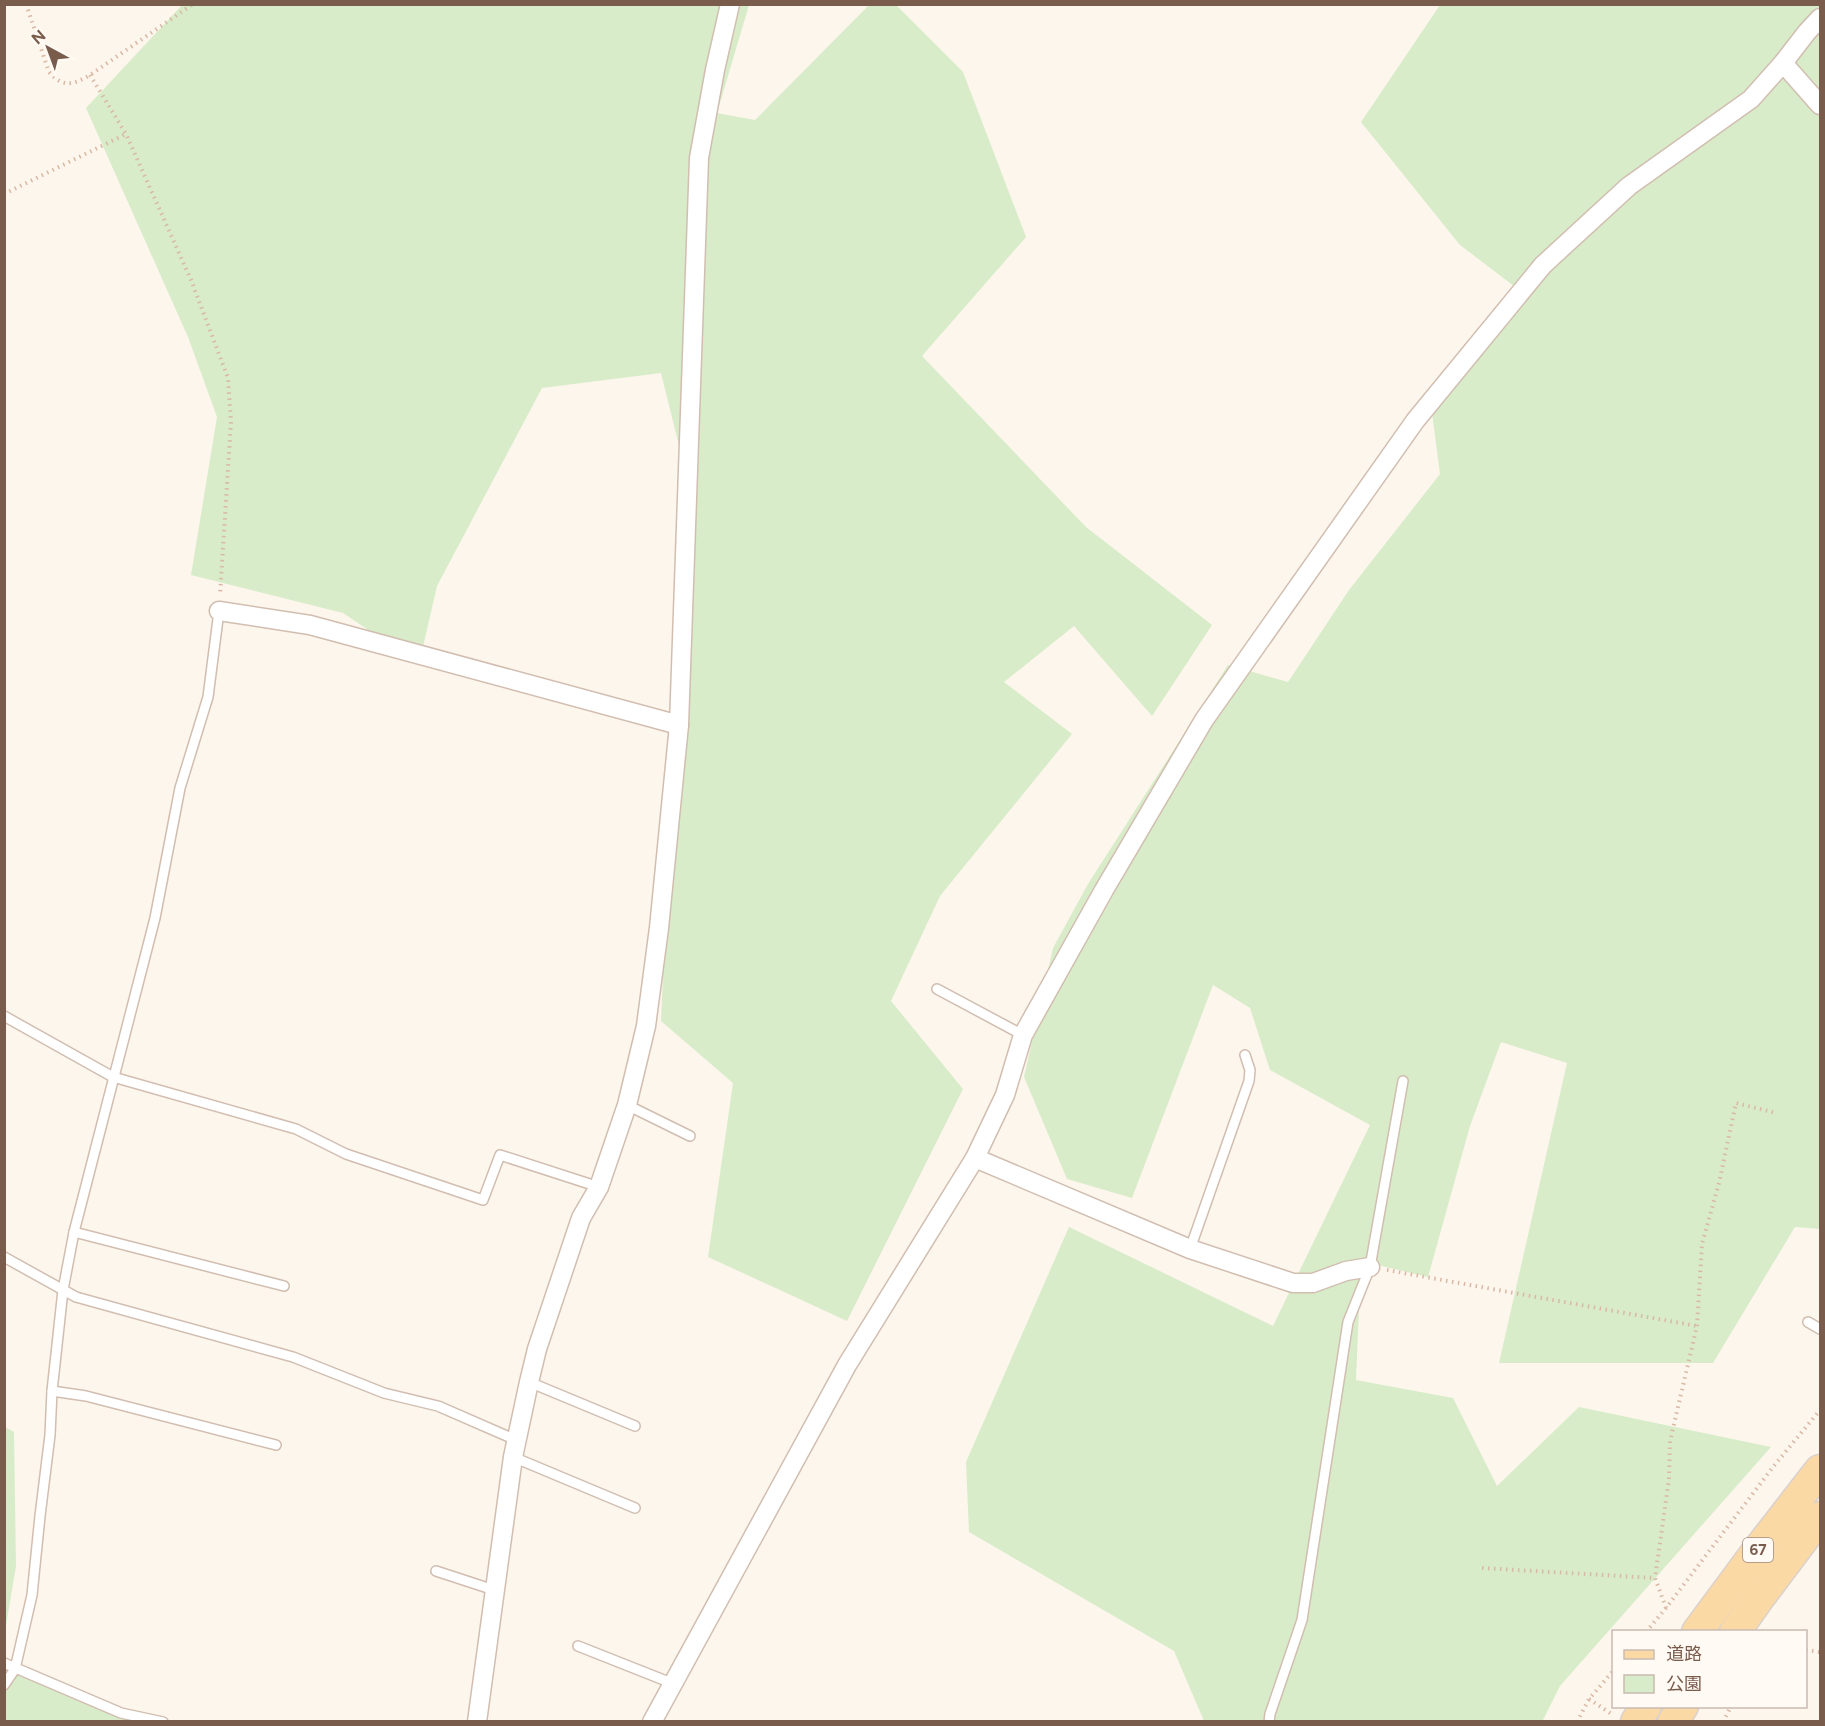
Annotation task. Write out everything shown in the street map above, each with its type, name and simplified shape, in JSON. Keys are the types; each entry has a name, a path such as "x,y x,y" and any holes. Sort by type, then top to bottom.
{"main road":[{"name":"67","path":"1698,1630 1821,1470"},
{"name":"67","path":"1736,1630 1821,1517"},
{"path":"1625,1719 1644,1708"},
{"path":"1672,1722 1682,1708"}],"street":[{"path":"477,1722 515,1449 537,1349 581,1218 599,1187 627,1106 646,1026 659,928 679,724 699,158 730,4"},
{"path":"652,1722 847,1365 975,1158 1005,1095 1023,1035 1104,890 1204,720 1415,421 1543,265 1629,186 1751,99 1821,18"},
{"path":"1783,63 1821,105"},
{"path":"219,611 310,625 679,724"},
{"path":"975,1158 1190,1249 1293,1284 1313,1283 1346,1271 1370,1267"}],"lane":[{"path":"4,1686 15,1669 32,1595 63,1290 74,1232 155,918 180,788 208,697 219,611"},
{"path":"937,989 1023,1035"},
{"path":"4,1017 113,1077 296,1129 346,1154 483,1200 500,1155 599,1187"},
{"path":"1190,1249 1249,1081 1250,1070 1245,1055"},
{"path":"1269,1722 1302,1620 1348,1322 1370,1267 1403,1081"},
{"path":"627,1106 690,1136"},
{"path":"74,1232 284,1286"},
{"path":"4,1257 76,1297 293,1358 384,1394 438,1406 515,1449 635,1508"},
{"path":"1808,1322 1821,1329"},
{"path":"529,1382 635,1426"},
{"path":"52,1391 86,1396 276,1444"},
{"path":"436,1571 494,1590"},
{"path":"578,1646 674,1684"},
{"path":"4,1663 121,1713 163,1722"}],"path":[{"path":"26,4 49,72 63,84 79,82 192,4"},
{"path":"90,75 126,134 191,280 228,378 231,422 219,611"},
{"path":"4,194 126,134"},
{"path":"1666,1608 1655,1578 1669,1479 1670,1441 1697,1326 1702,1244 1719,1183 1736,1103 1776,1113"},
{"path":"1370,1267 1697,1326"},
{"path":"1648,1630 1773,1467 1821,1410"},
{"path":"1482,1568 1655,1578"},
{"path":"1577,1722 1589,1699 1612,1672"},
{"path":"1589,1699 1625,1719"},
{"path":"1723,1722 1730,1708"}],"green space":[{"path":"183,4 749,5 717,113 755,120 869,5 896,5 963,72 1026,237 922,356 1086,527 1212,625 1152,716 1074,626 1004,682 1072,734 940,896 891,1001 963,1089 847,1321 708,1257 733,1083 661,1021 671,788 696,514 661,373 542,388 437,586 419,664 343,613 191,575 217,417 188,337 86,108"},
{"path":"1440,5 1820,5 1820,1229 1795,1227 1713,1363 1499,1363 1567,1063 1501,1042 1470,1126 1428,1277 1361,1261 1356,1380 1453,1398 1497,1486 1579,1407 1771,1447 1560,1686 1542,1722 1204,1721 1174,1651 969,1532 966,1462 1069,1227 1273,1326 1370,1125 1270,1070 1250,1008 1213,985 1132,1198 1067,1179 1024,1077 1053,948 1088,884 1228,665 1288,682 1349,590 1440,474 1429,390 1527,296 1460,245 1361,122"},
{"path":"5,1427 14,1432 16,1566 5,1631"},
{"path":"5,1671 158,1721 5,1721"}]}
